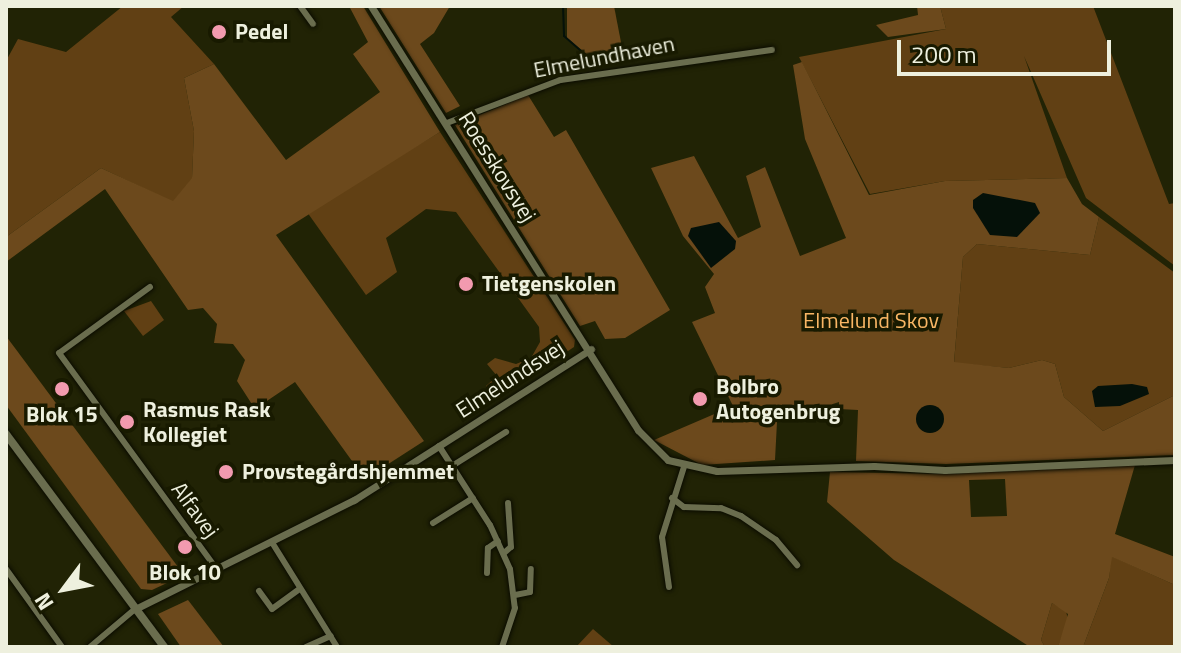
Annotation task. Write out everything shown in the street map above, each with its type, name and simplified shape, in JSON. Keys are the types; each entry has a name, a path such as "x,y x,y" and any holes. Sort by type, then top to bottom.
{"main road":[{"path":"6,434 164,647"}],"street":[{"path":"300,6 313,24"},
{"name":"Roesskovsvej","path":"371,6 591,349"},
{"name":"Elmelundhaven","path":"447,123 560,80 772,50"},
{"name":"Alfavej","path":"150,287 59,353 218,571"},
{"name":"Elmelundsvej","path":"135,609 273,544 439,446 591,349 647,442 684,467"},
{"path":"452,466 506,432"},
{"path":"439,446 504,553 515,595 512,626 502,647"},
{"path":"669,587 662,537 684,467 936,471 1175,460"},
{"path":"433,523 473,498"},
{"path":"672,498 684,507 721,508 741,516 776,540 797,565"},
{"path":"504,553 511,547 508,503"},
{"path":"487,573 488,548 498,541"},
{"path":"273,544 337,647"},
{"path":"6,569 62,647"},
{"path":"515,595 530,592 531,569"},
{"path":"259,591 272,609 300,589"},
{"path":"90,647 135,609"},
{"path":"306,647 331,636"}],"shaded area":[{"path":"123,6 184,6 171,17 214,64 184,78 194,131 192,179 173,202 101,168 6,237 6,61 18,39 66,52"},
{"path":"940,6 1093,6 1169,204 1175,203 1175,266 1086,198 1024,56 1067,178 945,181 870,194 799,57 946,29"},
{"path":"440,132 575,340 574,347 496,399 486,386 497,376 487,364 495,358 516,364 531,358 540,342 539,327 456,212 426,209 386,238 397,272 366,295 307,212"},
{"path":"983,193 1035,203 1040,213 1017,237 990,235 973,208 973,200"},
{"path":"1099,217 1175,273 1175,395 1103,431 1064,397 1055,364 1042,360 1009,368 954,363 963,257 977,244 1090,255"},
{"path":"719,222 736,241 735,249 711,268 688,236 691,228"},
{"path":"151,301 164,320 143,336 124,311"},
{"path":"1132,384 1147,387 1149,394 1120,406 1095,407 1092,391 1098,386"},
{"path":"930,405 940,409 944,419 940,429 930,433 920,429 916,419 920,409"},
{"path":"1111,556 1175,585 1175,647 1083,647 1109,578"},
{"path":"1052,603 1066,611 1068,620 1058,647 1045,647 1041,640"},
{"path":"593,629 614,647 576,647"}],"green space":[{"path":"349,6 363,6 440,132 276,235 424,441 365,479 295,382 255,409 237,381 245,360 233,344 214,343 217,324 203,308 188,310 105,189 6,262 6,237 101,168 173,201 192,178 194,131 184,78 214,64 286,160 380,92 353,54 368,42"},
{"path":"379,6 450,6 434,33 420,44 460,106 446,113"},
{"path":"567,6 614,6 625,63 601,66 567,38"},
{"path":"917,6 940,6 946,29 888,37 876,25 918,15"},
{"name":"Elmelund Skov","path":"802,62 869,195 945,181 1067,178 1082,204 1099,217 1090,255 977,244 963,257 954,362 1009,368 1042,360 1055,364 1064,397 1103,431 1175,395 1175,455 946,464 856,461 858,410 839,409 839,402 777,422 775,460 702,465 654,440 733,406 692,322 715,313 705,287 714,274 683,236 651,168 694,156 738,238 761,227 746,176 765,167 800,256 846,238 805,139 793,65"},
{"path":"528,95 554,137 566,130 670,310 625,338 605,339 595,321 580,326 455,125"},
{"path":"6,336 184,575 152,590 141,589 6,405"},
{"path":"1135,465 1115,534 1175,557 1175,585 1112,557 1109,578 1083,647 1058,647 1068,614 1052,603 1041,640 1045,647 1030,647 894,560 827,502 830,472 946,474","holes":["1005,479 1007,516 971,517 969,480"]},
{"path":"188,600 224,647 181,647 158,614"}],"waterway":[{"path":"563,6 564,36 597,65"}],"place":[{"name":"Pedel","path":"219,32"},
{"name":"Tietgenskolen","path":"466,284"},
{"name":"Blok 15","path":"62,389"},
{"name":"Bolbro Autogenbrug","path":"700,399"},
{"name":"Rasmus Rask Kollegiet","path":"127,422"},
{"name":"Provstegårdshjemmet","path":"226,472"},
{"name":"Blok 10","path":"185,547"}]}
